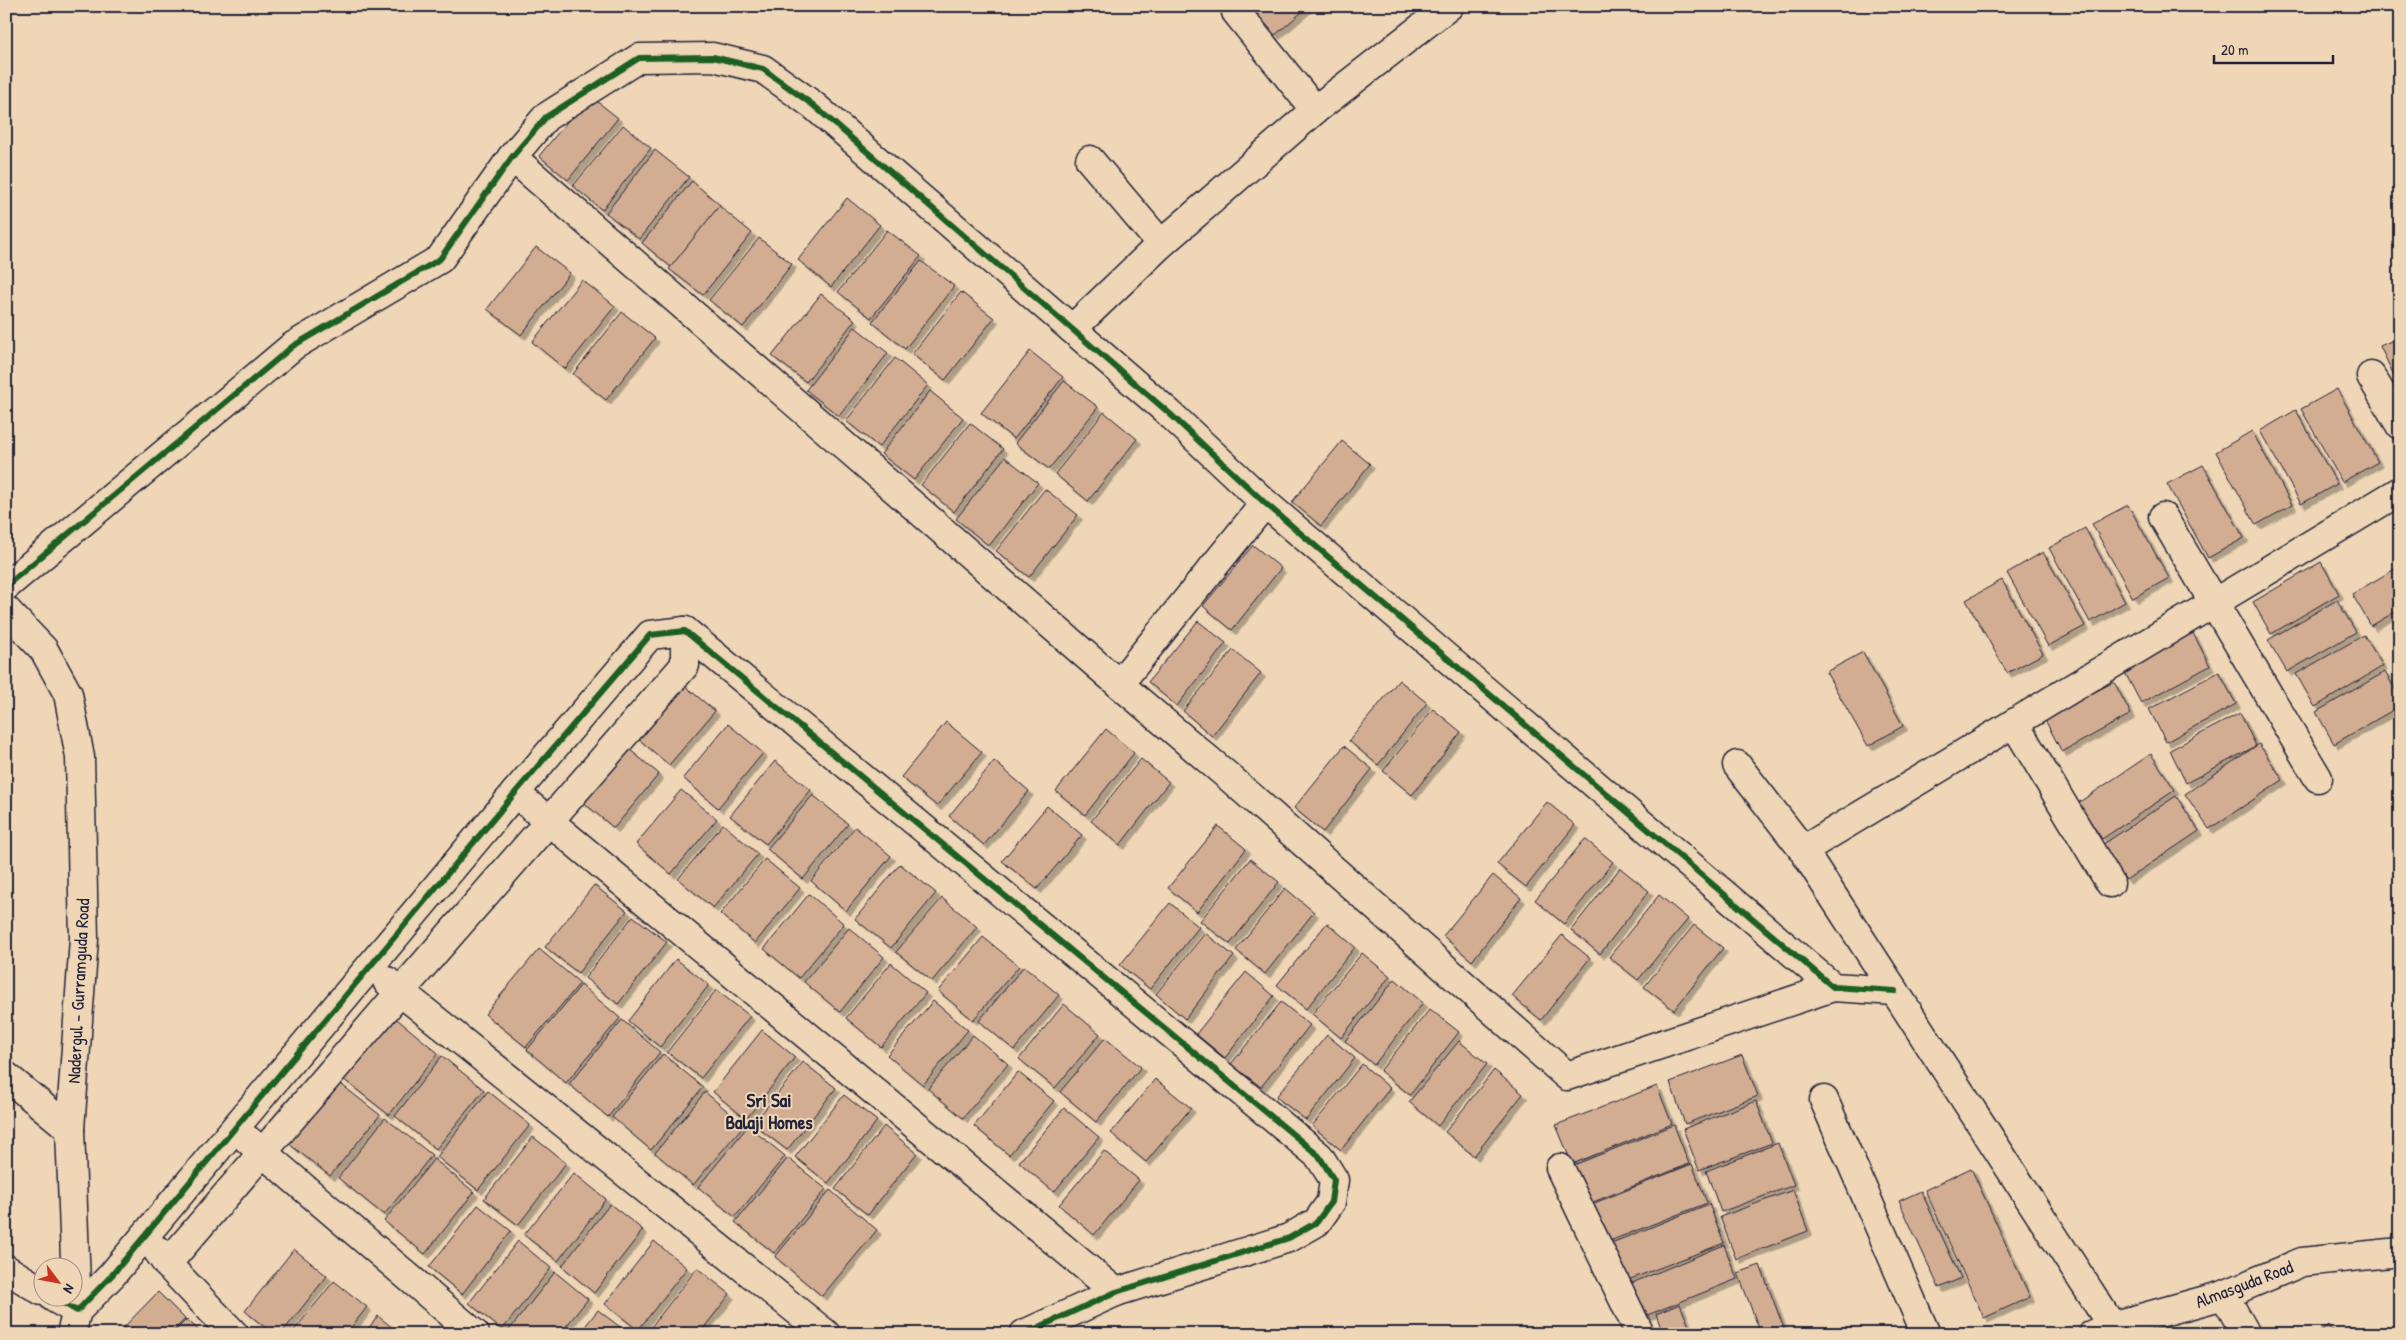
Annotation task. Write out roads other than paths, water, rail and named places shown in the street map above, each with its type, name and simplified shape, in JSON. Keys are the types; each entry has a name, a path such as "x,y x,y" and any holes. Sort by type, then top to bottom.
{"street":[{"path":"1072,329 1161,244 1315,110 1449,6"},
{"path":"1236,12 1315,110"},
{"path":"6,586 293,346 440,259 512,157 546,117 639,58 713,57 763,69 813,105 1169,413 1265,503 1833,987"},
{"path":"512,157 1119,684 1230,778 1567,1076 1833,987 1895,991"},
{"path":"1090,160 1161,244"},
{"path":"2371,376 2400,425"},
{"path":"1803,850 2400,491"},
{"path":"1119,684 1265,503"},
{"path":"2163,517 2318,778"},
{"name":"Nadergul - Gurramguda Road","path":"6,610 44,650 68,694 80,757 84,939 70,1129 67,1314"},
{"path":"167,1264 400,992 685,666 685,631"},
{"path":"67,1314 112,1275 515,793 650,635 685,631 1319,1156 1334,1180 1331,1202 1317,1222 1289,1238 1116,1292 1024,1334"},
{"path":"2014,724 2110,883"},
{"path":"1737,765 1803,850 1895,991 2102,1330"},
{"path":"515,793 1116,1292"},
{"path":"369,967 826,1334"},
{"path":"6,1076 70,1129"},
{"path":"1824,1100 1926,1334"},
{"path":"234,1128 475,1334"},
{"path":"1560,1168 1640,1334"},
{"path":"146,1235 167,1264 234,1334"},
{"name":"Almasguda Road","path":"2102,1330 2224,1295 2302,1262 2400,1252"},
{"path":"6,1269 32,1285"},
{"path":"2224,1295 2246,1334"}],"district":[{"name":"Sri Sai Balaji Homes","path":"769,1111"}]}
